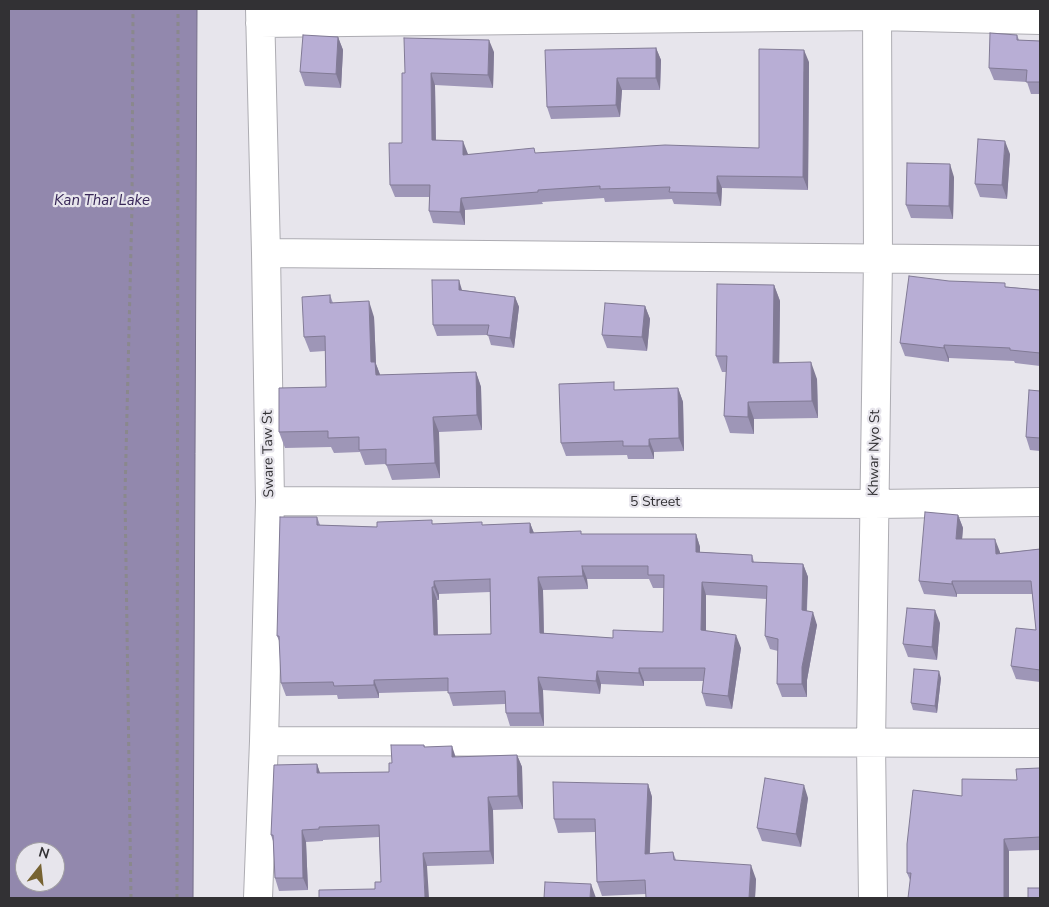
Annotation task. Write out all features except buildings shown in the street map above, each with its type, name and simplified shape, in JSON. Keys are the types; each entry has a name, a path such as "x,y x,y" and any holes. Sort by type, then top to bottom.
{"street":[{"path":"260,16 877,12 1040,20"},
{"name":"Khwar Nyo St","path":"873,898 871,744 878,259 877,12"},
{"name":"Sware Taw St","path":"258,898 270,501 260,16"},
{"path":"266,253 1040,260"},
{"name":"5 Street","path":"270,501 874,504 1040,502"},
{"path":"264,741 1040,743"}],"path":[{"path":"131,898 125,495 132,207 133,9"},
{"path":"177,898 178,9"}],"water":[{"name":"Kan Thar Lake","path":"9,9 197,9 193,898 9,898"}]}
